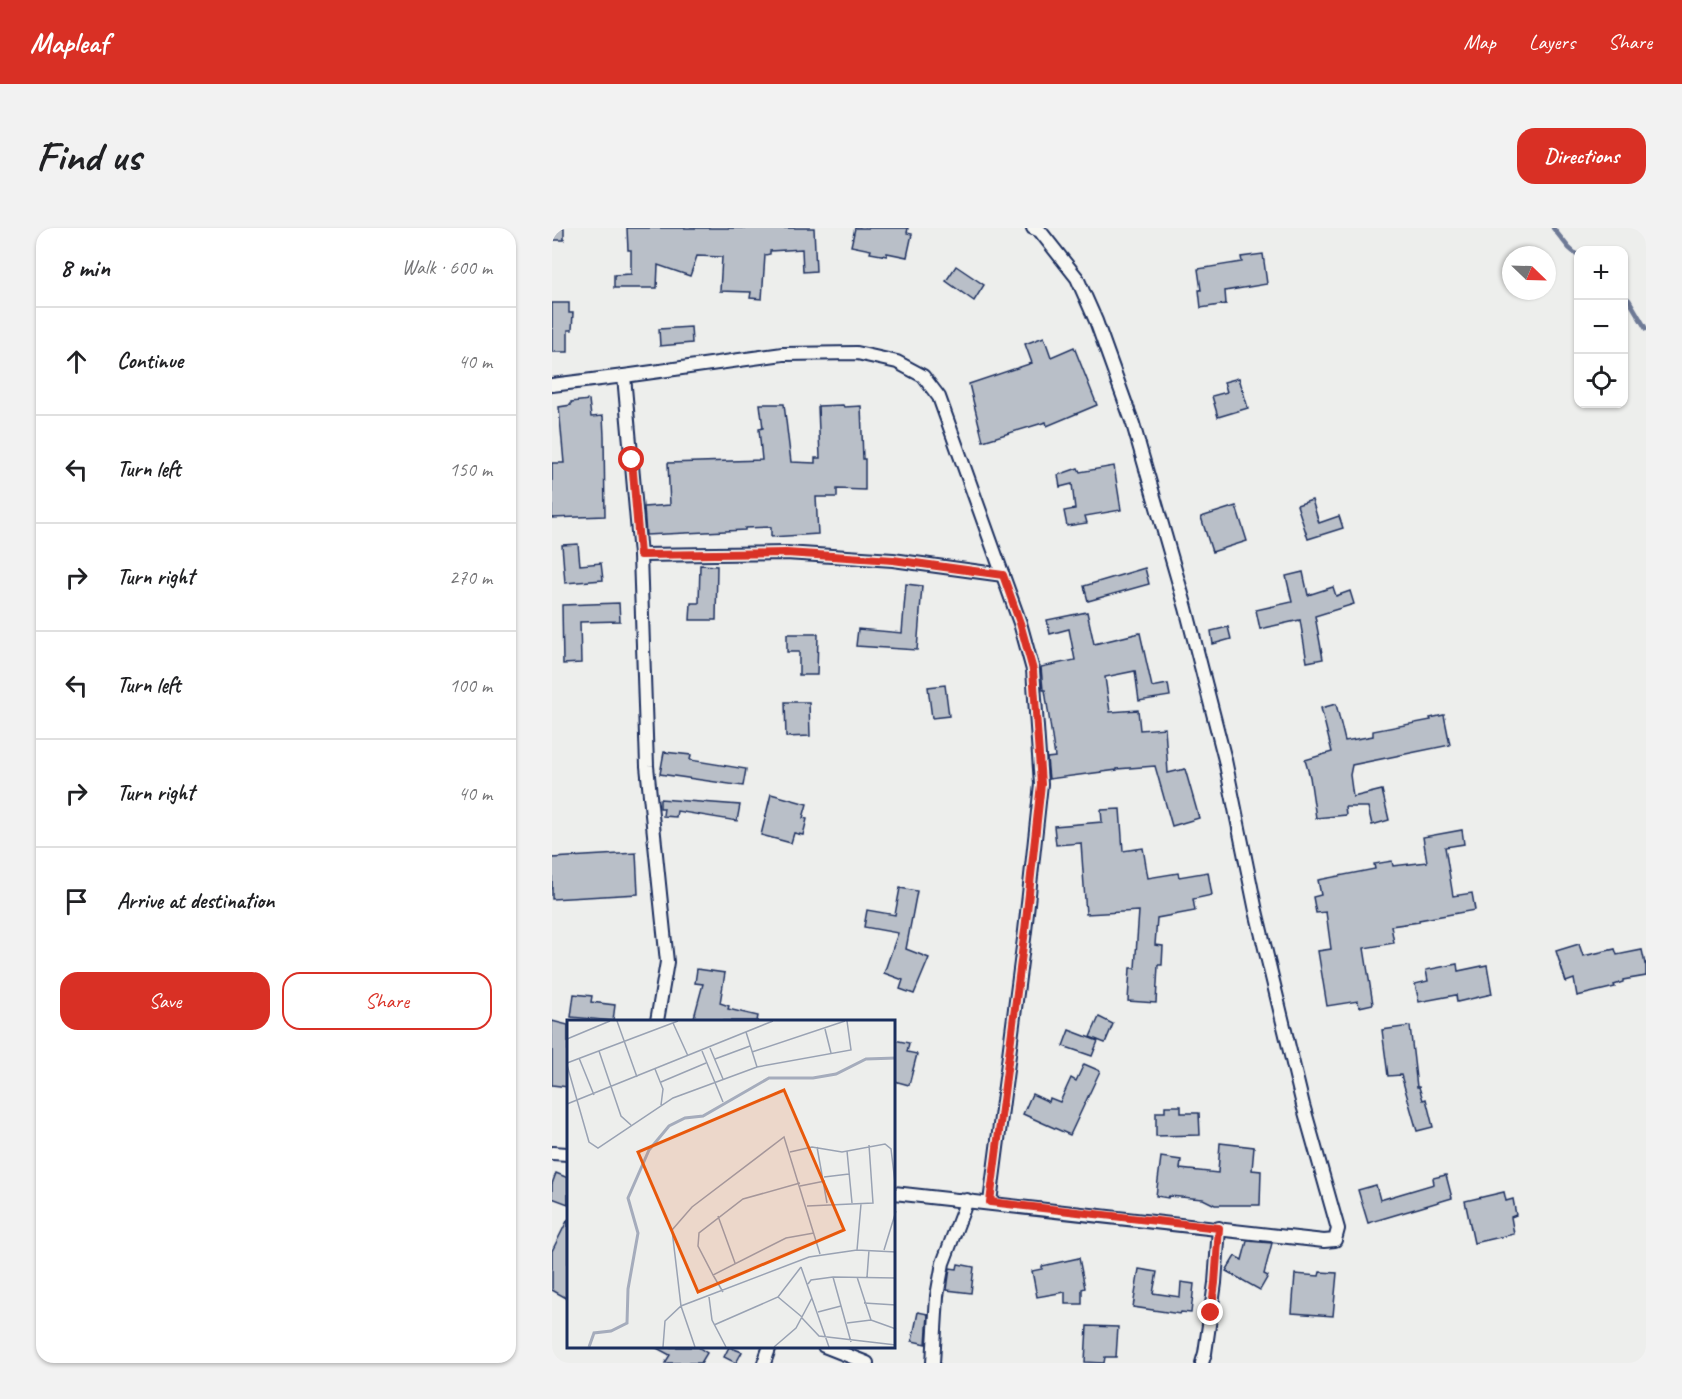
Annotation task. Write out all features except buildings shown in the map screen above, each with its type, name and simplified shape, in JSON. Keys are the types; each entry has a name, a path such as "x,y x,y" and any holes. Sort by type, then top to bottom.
{"street":[{"path":"896,1193 1324,1241 1335,1240 1338,1229 1304,1105 1256,911 1225,760 1195,640 1133,424 1096,321 1077,278 1040,231 1033,228"},
{"path":"552,385 783,354 857,352 897,362 923,376 939,397 1020,623 1033,670 1041,784 1025,930 990,1202"},
{"path":"624,376 640,555 647,766 667,962 657,1020"},
{"path":"640,555 786,553 893,560 1003,575"},
{"path":"552,1153 567,1154"},
{"path":"933,1363 937,1296 943,1263 967,1200"},
{"path":"1202,1363 1215,1283 1219,1228"},
{"path":"764,1363 770,1348"},
{"path":"827,1348 867,1363"}],"waterway":[{"path":"1553,228 1574,252"},
{"path":"1628,299 1646,329"}],"route":[{"path":"632,460 640,555 786,553 893,560 1003,575 1033,670 1041,784 1025,930 990,1202 1219,1228 1211,1313"}]}
